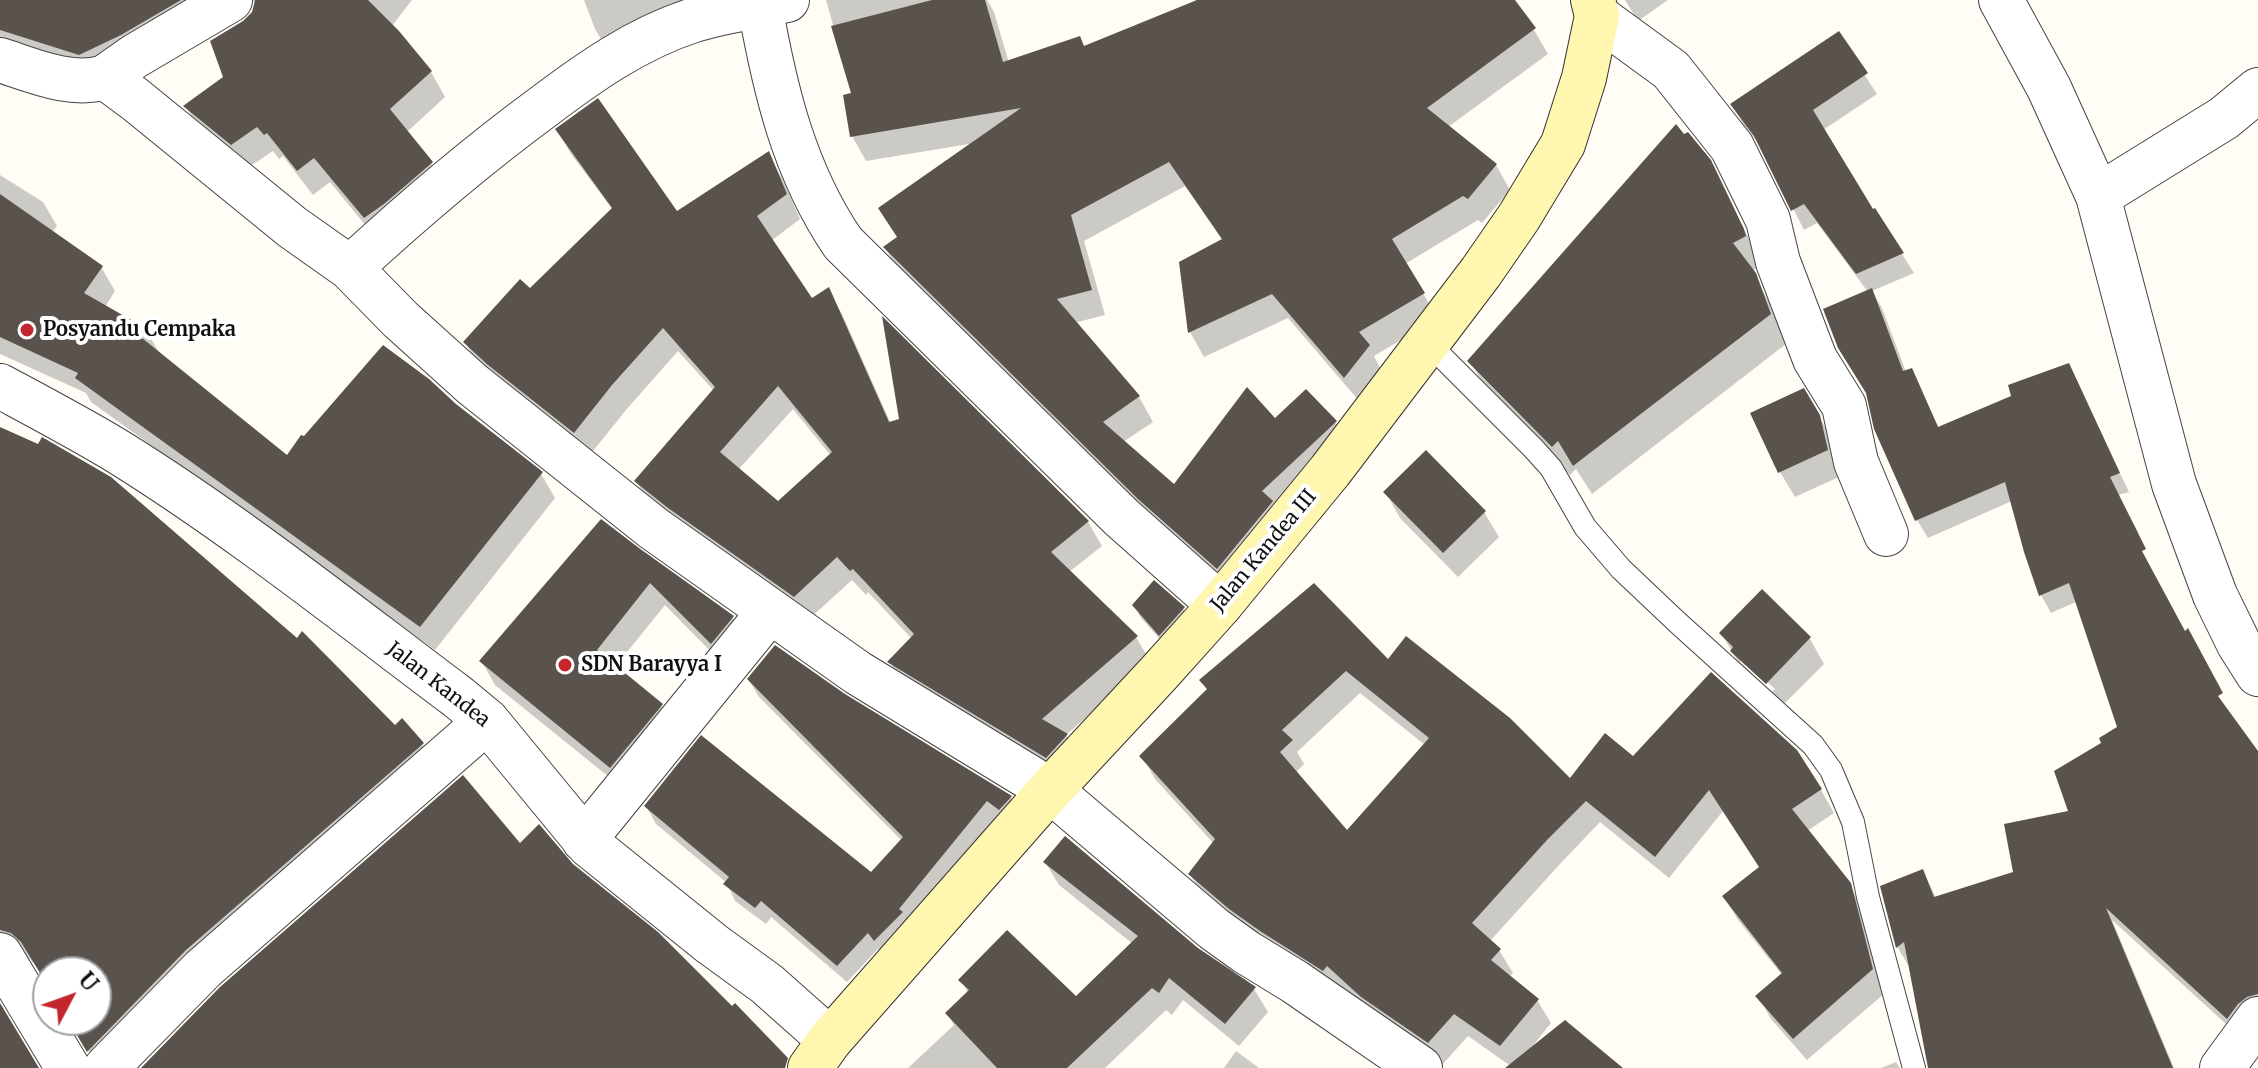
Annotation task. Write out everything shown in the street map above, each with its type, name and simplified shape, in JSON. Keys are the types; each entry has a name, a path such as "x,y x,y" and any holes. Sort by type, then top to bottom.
{"street":[{"path":"0,60 71,80 95,80 105,77 230,0"},
{"path":"2001,0 2049,88 2098,196 2174,484 2215,595 2258,674"},
{"path":"350,268 453,175 577,82 632,47 690,21 774,3 772,71 801,167 843,243 1111,507 1220,605"},
{"path":"1595,8 1671,70 1732,147 1768,220 1778,262 1815,359 1844,406 1856,462 1886,534"},
{"name":"Jalan Kandea III","path":"820,1054 1050,790 1220,605 1330,471 1428,343 1511,228 1563,144 1584,78 1595,8"},
{"path":"105,77 292,227 350,268 400,319 472,384 653,528 858,673 1050,790 1214,929 1420,1068"},
{"path":"2098,196 2224,118 2258,90"},
{"name":"Jalan Kandea","path":"0,386 117,451 170,487 268,556 487,721 584,840 712,944 767,984 820,1054"},
{"path":"584,840 770,611"},
{"path":"106,1068 203,969 487,721"},
{"path":"0,955 68,1068"},
{"path":"2222,1068 2258,1019"}],"lane":[{"path":"1428,343 1551,468 1585,527 1621,569 1813,745 1831,770 1853,822 1868,897 1914,1068"}],"building":[{"path":"0,0 181,0 79,55 0,30"},
{"path":"255,0 368,0 432,71 390,109 433,162 364,218 314,158 297,171 267,133 264,135 257,127 231,145 183,106 223,77 210,41 243,21 252,12"},
{"path":"932,0 985,0 1003,62 1080,36 1084,46 1197,0 1515,0 1536,28 1427,108 1497,164 1468,199 1463,196 1392,239 1425,293 1359,332 1370,345 1344,378 1272,294 1188,333 1179,262 1222,239 1169,162 1071,215 1092,290 1057,299 1140,396 1103,422 1174,484 1247,387 1275,418 1306,389 1337,421 1262,491 1273,501 1217,569 1138,499 883,247 897,237 878,208 1021,108 850,137 843,95 851,93 831,26"},
{"path":"1839,31 1868,73 1813,110 1873,209 1904,253 1856,274 1804,204 1791,211 1754,136 1730,104"},
{"path":"598,98 677,211 769,151 787,194 757,216 812,298 829,287 889,422 899,419 882,316 1089,521 1051,552 1138,636 1042,719 1068,734 1046,758 887,662 914,634 853,569 850,571 837,557 794,597 634,481 715,387 663,328 574,433 463,342 520,279 530,288 612,208 555,129","holes":["778,386 832,452 778,501 720,452"]},
{"path":"1676,124 1684,134 1688,132 1711,160 1746,236 1733,243 1756,273 1771,314 1573,466 1558,441 1552,447 1467,361"},
{"path":"0,194 103,266 84,293 147,329 142,338 287,455 301,435 304,436 383,345 543,472 420,627 75,378 78,373 0,337"},
{"path":"1872,288 1903,371 1912,368 1938,427 2011,396 2008,385 2069,363 2120,473 2110,477 2146,549 2142,551 2223,693 2218,696 2258,751 2258,994 2238,1004 2227,1019 2106,908 2173,1068 1928,1068 1904,942 1896,948 1880,886 1923,869 1934,897 2013,872 2004,824 2068,811 2054,771 2101,743 2099,738 2117,727 2069,583 2039,596 2005,482 1915,521 1874,429 1866,393 1838,348 1823,309"},
{"path":"1804,388 1820,415 1828,450 1778,473 1750,413"},
{"path":"0,427 38,444 42,437 111,477 297,638 302,631 395,725 402,718 424,743 186,950 112,1026 112,956 32,956 32,960 21,942 11,933 0,930"},
{"path":"1426,450 1486,511 1443,553 1383,492"},
{"name":"SDN Barayya I","path":"601,519 734,616 711,644 650,583 597,650 663,704 610,768 479,661"},
{"path":"1154,580 1185,607 1159,636 1132,605"},
{"path":"1314,583 1388,659 1406,636 1510,718 1570,778 1605,733 1633,756 1711,672 1797,750 1822,789 1792,809 1851,883 1873,969 1793,1039 1755,996 1782,973 1722,896 1759,867 1709,790 1655,857 1586,801 1472,923 1501,949 1491,960 1539,999 1500,1046 1454,1014 1428,1043 1361,997 1327,966 1323,971 1260,931 1188,874 1215,839 1139,756 1207,689 1199,680","holes":["1346,671 1429,738 1347,830 1280,752 1293,740 1282,730"]},
{"path":"1762,589 1811,637 1766,684 1730,651 1733,647 1719,633"},
{"path":"775,645 845,694 1012,796 999,810 987,801 899,909 903,912 874,941 868,933 837,966 761,901 755,908 723,884 729,877 644,806 701,735 871,872 903,837 747,679"},
{"path":"463,775 520,843 539,824 573,864 658,932 732,1006 735,1003 788,1058 785,1068 141,1068 220,987"},
{"path":"1065,836 1198,948 1256,987 1225,1024 1169,978 1159,993 1152,988 1067,1068 997,1068 945,1013 969,990 958,980 1007,930 1076,996 1138,936 1043,862"},
{"path":"0,1003 39,1068 0,1068"},
{"path":"1565,1020 1623,1068 1505,1068"},
{"path":"78,1036 103,1036 87,1052"}],"place":[{"name":"Posyandu Cempaka","path":"27,330"},
{"name":"SDN Barayya I","path":"565,665"}]}
